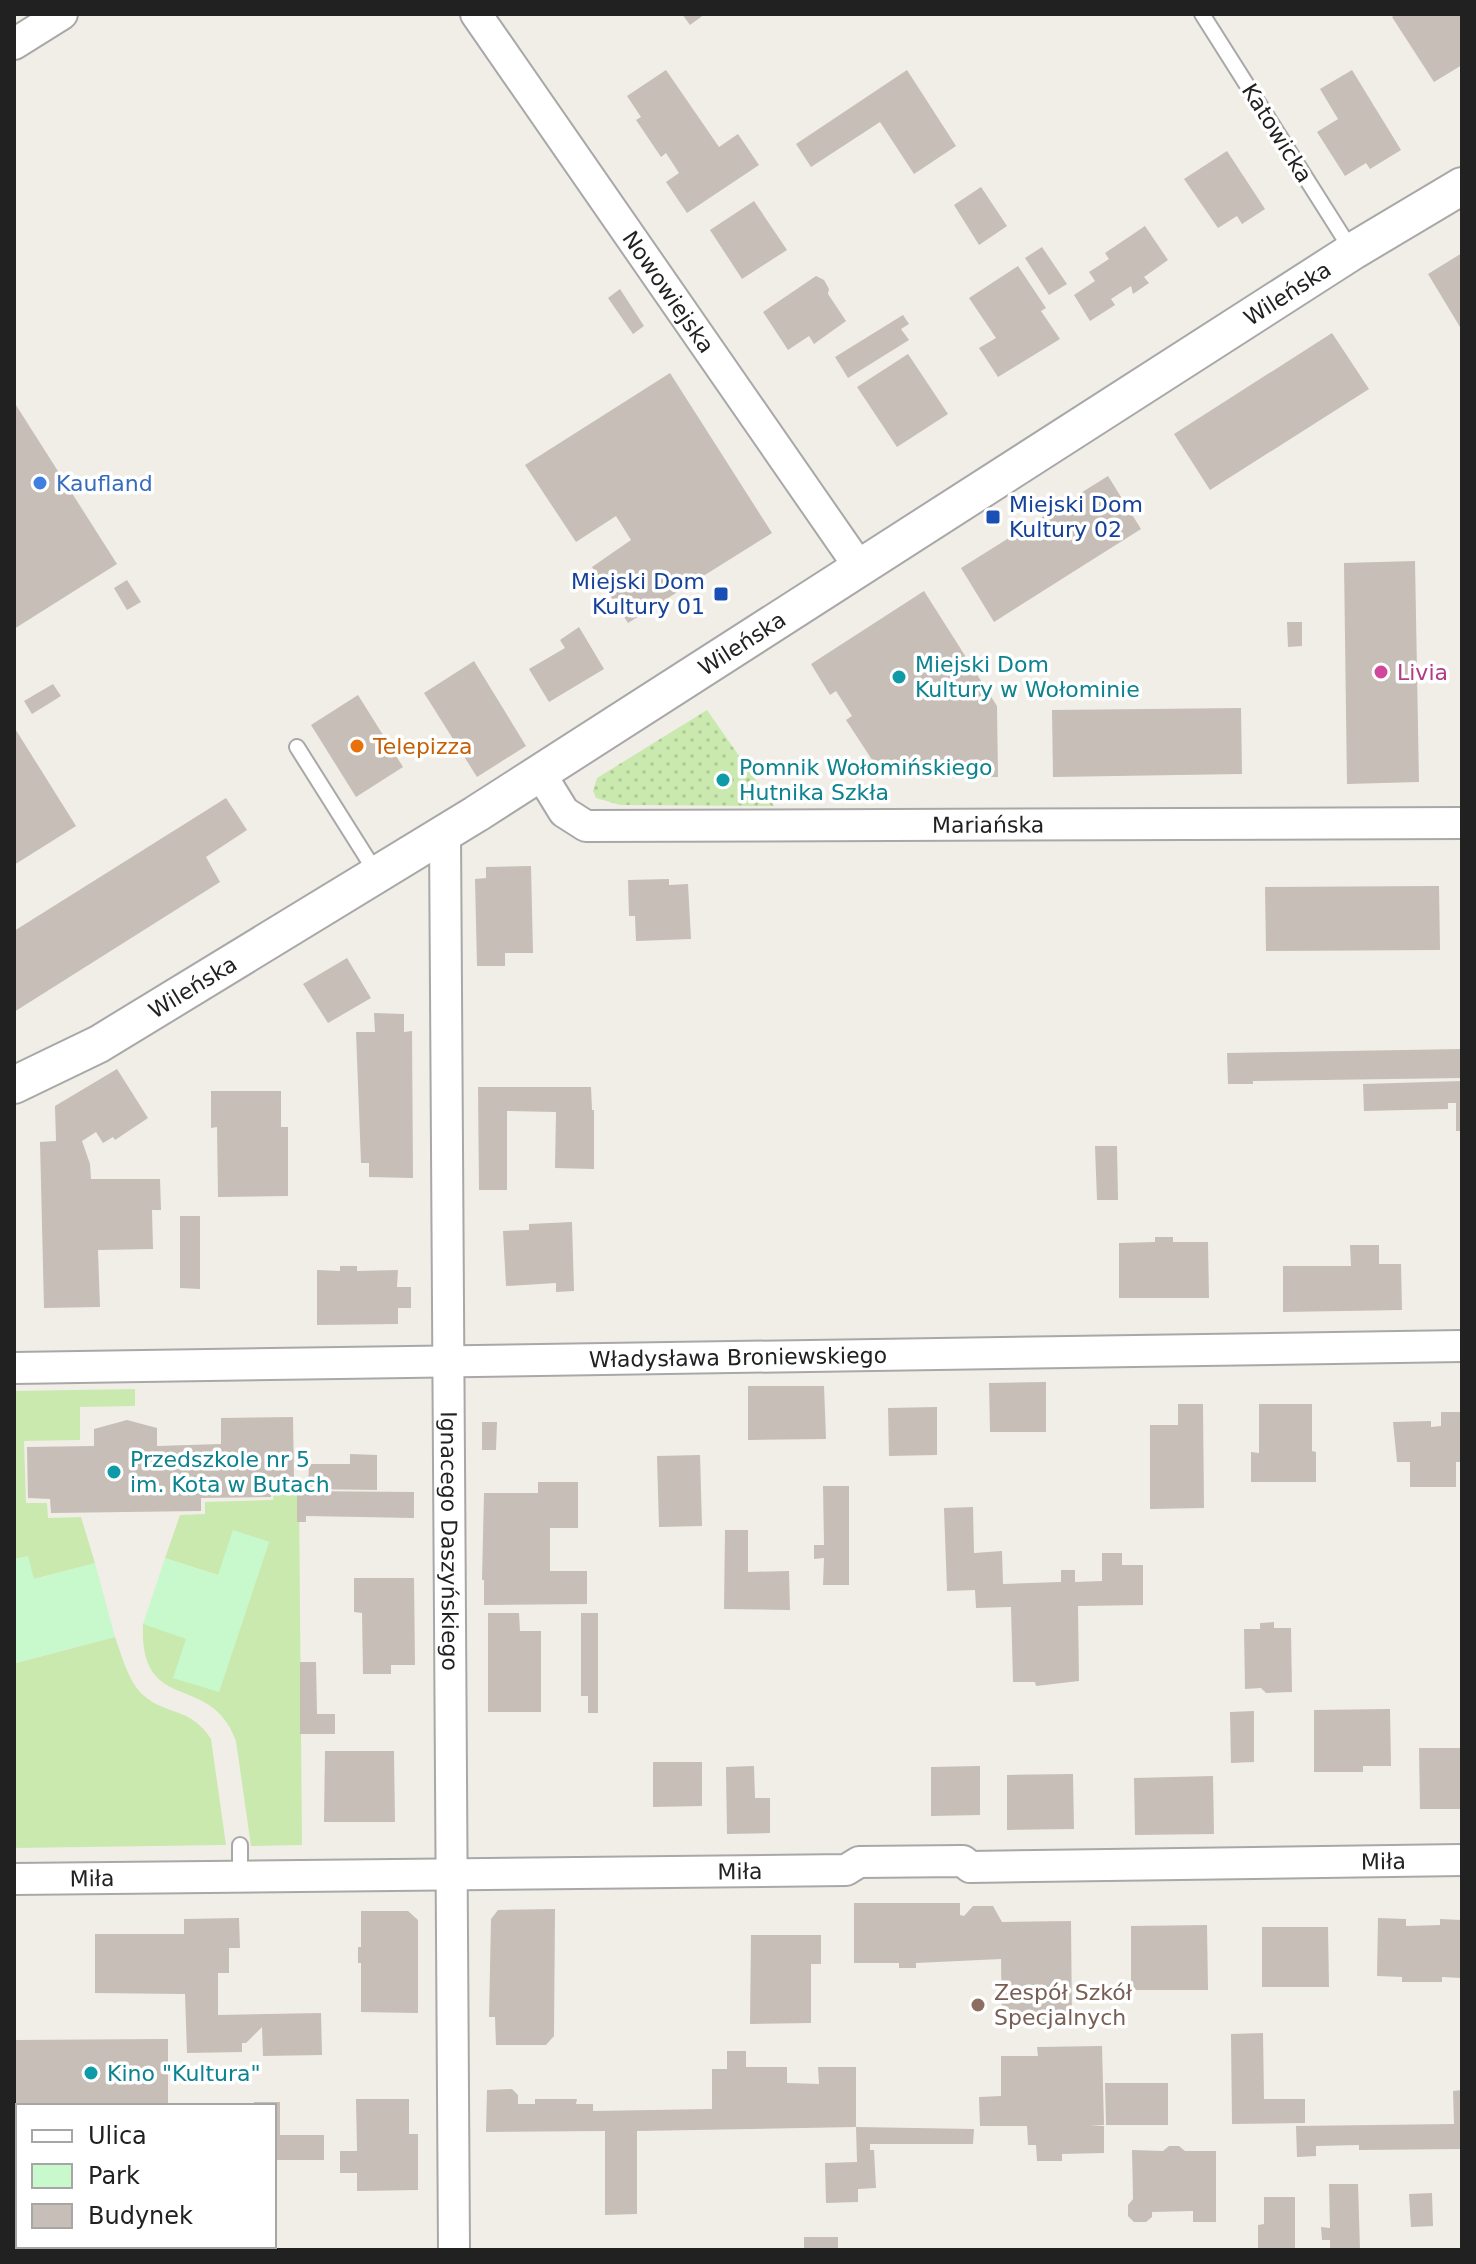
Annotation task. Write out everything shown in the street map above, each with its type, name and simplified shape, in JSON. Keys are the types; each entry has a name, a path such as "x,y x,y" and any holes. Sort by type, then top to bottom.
{"street":[{"path":"14,44 62,14"},
{"name":"Nowowiejska","path":"476,14 860,568"},
{"name":"Wileńska","path":"14,1085 99,1044 445,833 1353,251 1462,186"},
{"name":"Mariańska","path":"540,773 564,812 586,826 1462,823"},
{"name":"Ignacego Daszyńskiego","path":"445,833 454,2250"},
{"name":"Władysława Broniewskiego","path":"14,1368 1462,1346"},
{"name":"Miła","path":"14,1879 846,1870 859,1862 963,1861 970,1867 1462,1860"}],"lane":[{"name":"Katowicka","path":"1202,14 1353,251"},
{"path":"297,747 377,874"},
{"path":"240,1845 240,1876"}],"green space":[{"path":"707,710 774,806 620,805 596,798 593,791 597,778"},
{"path":"135,1389 135,1406 80,1407 80,1440 24,1441 26,1503 47,1503 48,1518 81,1517 95,1563 34,1579 28,1556 14,1559 14,1391"},
{"path":"274,1492 299,1492 302,1845 251,1846 236,1741 225,1719 210,1706 164,1683 152,1672 145,1653 143,1624 186,1639 173,1678 219,1692 269,1542 233,1530 218,1575 165,1558 180,1515 205,1514 205,1502 273,1500"},
{"path":"233,1530 269,1542 219,1693 173,1678 143,1624 165,1558 217,1575"},
{"path":"28,1555 35,1579 95,1563 115,1637 15,1663 14,1559"},
{"path":"115,1637 129,1676 143,1695 195,1721 211,1739 226,1845 14,1848 14,1659 16,1663"}],"building":[{"path":"682,14 705,14 690,25"},
{"path":"1397,14 1462,14 1462,65 1434,82 1392,17"},
{"path":"666,70 719,147 738,134 759,165 687,213 666,182 679,173 666,153 661,157 636,120 641,117 627,96"},
{"path":"907,70 956,146 914,174 880,122 811,167 796,144"},
{"path":"1352,70 1401,150 1370,169 1366,163 1345,176 1317,132 1338,119 1320,89"},
{"path":"1227,151 1265,209 1242,224 1237,216 1218,228 1184,179"},
{"path":"981,187 1007,226 979,245 954,205"},
{"path":"754,201 787,250 742,279 710,230"},
{"path":"1145,226 1168,260 1144,277 1149,283 1133,294 1131,286 1111,299 1115,305 1090,321 1074,295 1095,281 1089,272 1109,259 1105,253"},
{"path":"1042,247 1067,284 1049,295 1025,258"},
{"path":"1462,253 1462,326 1460,327 1428,274"},
{"path":"1018,266 1046,308 1041,311 1060,339 998,377 979,348 996,338 969,298"},
{"path":"816,276 824,280 828,294 846,321 814,344 809,336 788,350 763,312"},
{"path":"620,289 644,326 633,334 608,298"},
{"path":"903,315 909,324 901,329 909,340 848,378 835,357"},
{"path":"1332,333 1369,389 1210,490 1174,434"},
{"path":"908,354 948,414 897,447 857,387"},
{"path":"670,373 772,533 628,623 592,567 631,540 616,516 576,542 525,465"},
{"name":"Kaufland","path":"14,402 117,564 14,629"},
{"path":"1108,476 1141,529 994,622 961,568"},
{"name":"Livia","path":"1415,561 1419,782 1347,784 1344,563"},
{"path":"127,580 141,602 127,610 114,588"},
{"name":"Miejski Dom Kultury w Wołominie","path":"924,591 997,706 998,777 884,778 846,720 852,716 836,691 830,695 811,664"},
{"path":"1287,622 1302,622 1302,646 1288,647"},
{"path":"579,627 604,669 549,702 529,669 565,648 560,640"},
{"path":"474,661 526,746 477,777 424,693"},
{"path":"53,684 61,696 32,714 24,701"},
{"name":"Telepizza","path":"358,695 403,767 356,797 311,725"},
{"path":"1241,708 1242,774 1053,777 1052,710"},
{"path":"14,727 76,826 14,865"},
{"path":"226,798 247,830 206,857 220,882 14,1012 14,931"},
{"path":"531,866 533,953 505,953 505,966 477,966 475,879 486,878 486,867"},
{"path":"669,879 669,885 688,884 691,939 636,941 635,916 629,916 628,880"},
{"path":"1439,886 1440,950 1266,951 1265,887"},
{"path":"347,958 371,998 328,1023 303,984"},
{"path":"374,1013 404,1014 404,1032 412,1031 413,1178 369,1177 369,1163 361,1163 356,1032 375,1032"},
{"path":"1462,1049 1462,1078 1228,1084 1227,1053"},
{"path":"117,1069 148,1118 115,1140 113,1137 103,1143 96,1132 82,1141 90,1164 91,1179 160,1179 161,1210 152,1210 153,1249 98,1250 100,1307 44,1308 40,1142 56,1141 55,1106"},
{"path":"1462,1081 1462,1131 1456,1131 1456,1103 1448,1103 1448,1109 1364,1111 1363,1084"},
{"path":"478,1087 591,1087 594,1169 555,1168 556,1112 507,1111 507,1190 479,1190"},
{"path":"211,1091 281,1091 281,1127 288,1127 288,1196 218,1197 217,1127 211,1128"},
{"path":"1095,1146 1117,1146 1118,1200 1097,1200"},
{"path":"180,1216 200,1216 200,1289 180,1288"},
{"path":"572,1222 574,1291 556,1292 556,1283 506,1286 503,1231 529,1230 529,1224"},
{"path":"1155,1237 1173,1237 1173,1242 1208,1242 1209,1298 1119,1298 1119,1243 1155,1242"},
{"path":"1350,1245 1379,1245 1379,1264 1401,1264 1402,1310 1283,1312 1283,1266 1351,1266"},
{"path":"340,1266 357,1266 357,1271 398,1270 397,1287 411,1287 411,1308 398,1308 398,1324 317,1325 317,1270 340,1271"},
{"path":"1046,1382 1046,1432 990,1432 989,1383"},
{"path":"748,1386 824,1386 826,1439 748,1440"},
{"path":"1178,1404 1203,1404 1204,1508 1150,1509 1150,1425 1178,1425"},
{"path":"1259,1404 1312,1404 1312,1451 1316,1452 1316,1482 1251,1482 1251,1452 1259,1453"},
{"path":"937,1407 937,1455 889,1456 888,1408"},
{"path":"1441,1412 1462,1412 1462,1462 1456,1462 1456,1487 1410,1487 1410,1462 1397,1462 1393,1422 1431,1421 1431,1427 1441,1426"},
{"name":"Przedszkole nr 5 im. Kota w Butach","path":"293,1417 294,1481 270,1481 271,1497 201,1498 201,1511 51,1513 50,1499 28,1498 27,1447 94,1446 94,1429 127,1420 157,1428 157,1446 221,1444 221,1418"},
{"path":"482,1422 497,1422 496,1450 482,1450"},
{"path":"350,1454 377,1455 377,1490 308,1489 309,1464 350,1464"},
{"path":"700,1455 702,1526 659,1527 657,1456"},
{"path":"538,1482 578,1482 578,1528 550,1528 550,1571 587,1571 587,1604 484,1605 484,1493 538,1493"},
{"path":"823,1486 849,1486 849,1585 823,1585 824,1558 814,1559 814,1545 824,1545"},
{"path":"297,1491 414,1492 414,1518 306,1516 306,1522 297,1522"},
{"path":"973,1507 974,1553 1002,1551 1003,1584 1061,1582 1061,1570 1075,1570 1075,1582 1102,1581 1102,1553 1122,1553 1122,1565 1143,1565 1143,1605 1078,1606 1079,1681 1036,1686 1035,1682 1013,1682 1011,1607 976,1608 975,1590 947,1591 944,1508"},
{"path":"725,1530 748,1530 748,1572 789,1571 790,1610 724,1609"},
{"path":"354,1578 414,1578 415,1665 391,1665 391,1674 363,1674 362,1613 354,1612"},
{"path":"488,1613 519,1613 520,1631 541,1631 541,1712 488,1712"},
{"path":"581,1613 598,1613 598,1713 588,1713 588,1696 581,1696"},
{"path":"1274,1622 1274,1628 1291,1628 1292,1692 1266,1693 1261,1688 1245,1689 1244,1629 1260,1629 1260,1623"},
{"path":"300,1662 316,1662 317,1714 335,1714 335,1734 300,1734"},
{"path":"1390,1709 1391,1766 1363,1766 1363,1772 1314,1772 1314,1710"},
{"path":"1254,1711 1254,1762 1231,1763 1230,1712"},
{"path":"1419,1748 1462,1748 1462,1809 1420,1809"},
{"path":"325,1751 394,1751 395,1822 324,1822"},
{"path":"653,1762 702,1762 702,1806 653,1807"},
{"path":"754,1766 755,1798 770,1798 770,1833 727,1834 726,1767"},
{"path":"980,1766 980,1815 931,1816 931,1767"},
{"path":"1073,1774 1074,1829 1007,1830 1007,1775"},
{"path":"1213,1776 1214,1834 1135,1835 1134,1778"},
{"path":"854,1903 960,1903 960,1915 964,1916 973,1906 993,1906 1002,1922 1071,1921 1072,2024 1002,2025 1001,1959 916,1963 916,1968 899,1968 899,1963 854,1963"},
{"path":"555,1909 554,2036 546,2045 496,2045 495,2017 489,2017 491,1919 498,1910"},
{"path":"361,1911 408,1911 418,1920 418,2013 361,2012 358,1947 361,1947"},
{"path":"239,1918 240,1948 229,1948 229,1973 218,1973 218,2015 321,2013 322,2055 263,2056 262,2027 246,2043 242,2043 242,2052 187,2053 185,1994 95,1993 95,1934 184,1934 184,1919"},
{"path":"1378,1918 1406,1919 1406,1926 1440,1925 1440,1919 1462,1920 1462,1978 1442,1977 1442,1982 1402,1982 1402,1977 1377,1976"},
{"path":"1207,1925 1208,1990 1131,1990 1131,1926"},
{"path":"1262,1927 1328,1927 1329,1987 1262,1987"},
{"path":"751,1935 821,1935 821,1964 811,1964 811,2023 750,2024"},
{"path":"1263,2033 1264,2099 1305,2099 1305,2123 1232,2124 1231,2034"},
{"name":"Kino \"Kultura\"","path":"168,2039 168,2104 16,2104 14,2151 14,2040"},
{"path":"1102,2046 1104,2125 1089,2126 1104,2126 1104,2153 1062,2154 1062,2161 1037,2161 1036,2145 1028,2145 1027,2126 980,2126 979,2097 1001,2096 1001,2056 1038,2056 1037,2047"},
{"path":"727,2051 746,2051 746,2067 787,2067 787,2083 819,2084 818,2067 856,2067 856,2127 637,2131 637,2214 605,2215 605,2131 486,2132 487,2090 512,2089 518,2095 518,2104 535,2104 535,2099 577,2099 576,2104 593,2104 593,2111 712,2109 712,2069 727,2069"},
{"path":"1105,2083 1168,2083 1168,2125 1106,2125"},
{"path":"1462,2090 1462,2149 1359,2150 1359,2145 1316,2146 1316,2156 1297,2157 1296,2126 1454,2124 1453,2091"},
{"path":"356,2099 409,2099 409,2134 418,2134 418,2190 357,2191 357,2173 340,2173 340,2151 357,2151"},
{"path":"280,2102 280,2135 324,2135 324,2160 276,2160 276,2104 254,2104"},
{"path":"856,2127 974,2129 973,2144 870,2144 870,2150 874,2150 876,2188 858,2189 858,2202 826,2203 825,2163 857,2162"},
{"path":"1169,2146 1179,2146 1185,2151 1216,2151 1216,2222 1193,2222 1193,2211 1152,2212 1152,2217 1146,2222 1134,2222 1128,2216 1128,2205 1133,2199 1132,2150 1163,2151"},
{"path":"1329,2184 1358,2184 1360,2250 1330,2250 1330,2240 1322,2240 1321,2227 1330,2228"},
{"path":"1432,2193 1433,2226 1411,2227 1409,2194"},
{"path":"1264,2197 1295,2197 1295,2250 1258,2250 1258,2225 1264,2224"},
{"path":"804,2237 838,2237 838,2250 804,2250"},
{"path":"56,2248 57,2250 27,2250"},
{"path":"155,2248 188,2248 188,2250"}],"place":[{"name":"Kaufland","path":"40,483"},
{"name":"Miejski Dom Kultury 02","path":"993,517"},
{"name":"Miejski Dom Kultury 01","path":"721,594"},
{"name":"Livia","path":"1381,672"},
{"name":"Miejski Dom Kultury w Wołominie","path":"899,677"},
{"name":"Telepizza","path":"357,746"},
{"name":"Pomnik Wołomińskiego Hutnika Szkła","path":"723,780"},
{"name":"Przedszkole nr 5 im. Kota w Butach","path":"114,1472"},
{"name":"Zespół Szkół Specjalnych","path":"978,2005"},
{"name":"Kino \"Kultura\"","path":"91,2073"}]}
